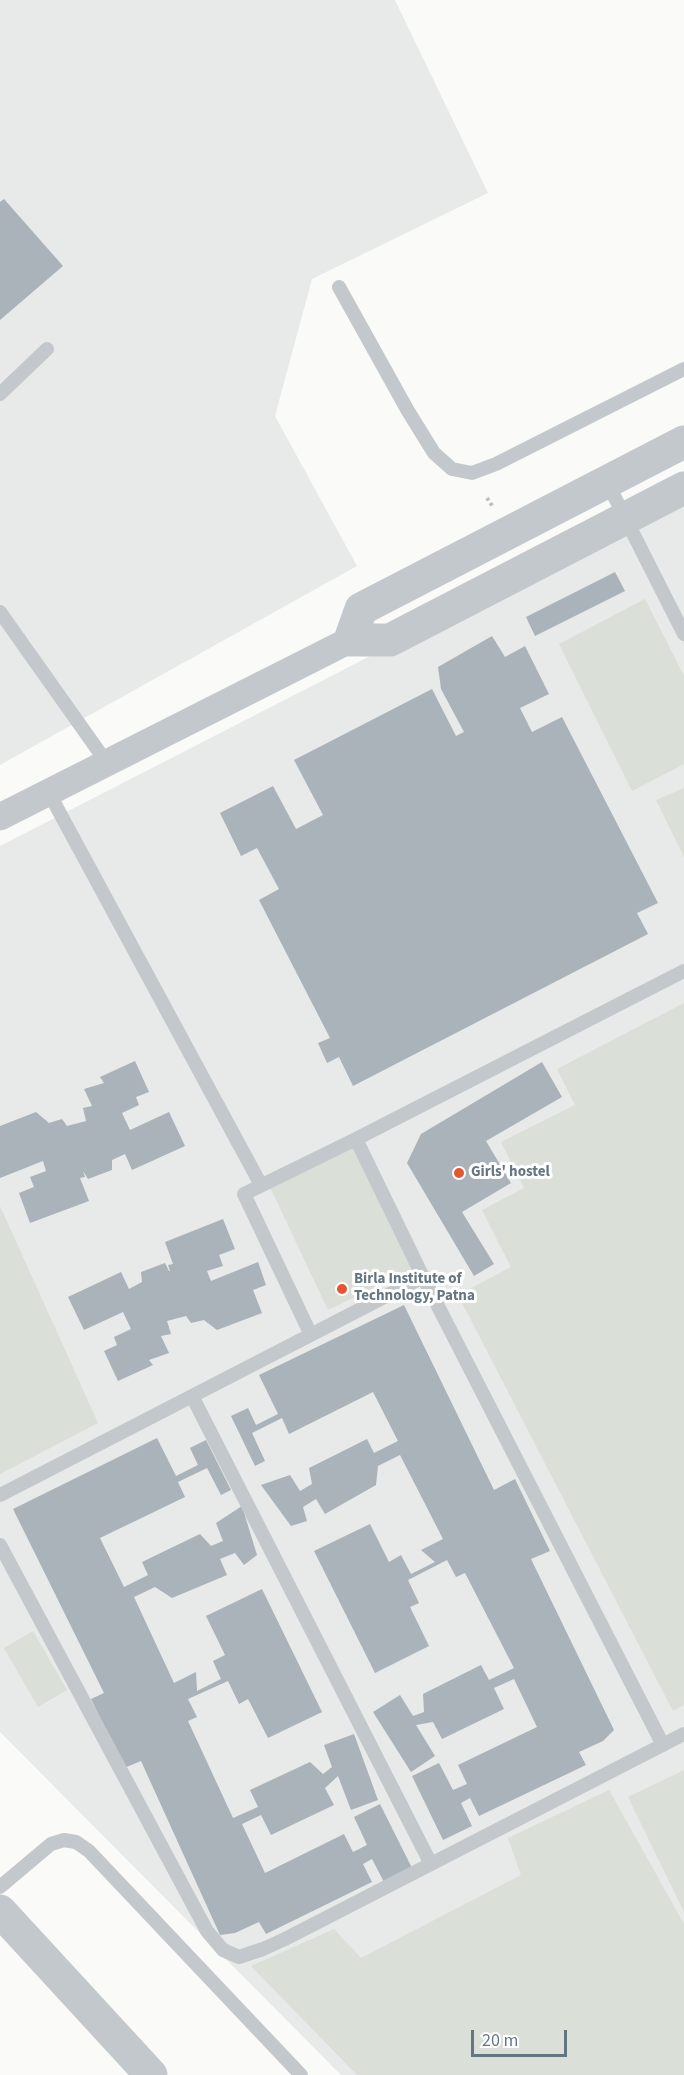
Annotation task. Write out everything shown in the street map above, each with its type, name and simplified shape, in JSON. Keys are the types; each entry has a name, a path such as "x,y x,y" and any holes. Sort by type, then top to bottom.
{"street":[{"path":"350,640 361,609 684,442"},
{"path":"0,817 350,640 390,640 684,488"},
{"path":"0,1911 151,2075"}],"lane":[{"path":"339,287 434,453 452,469 472,473 496,464 684,369"},
{"path":"0,394 47,349"},
{"path":"607,482 684,634"},
{"path":"0,612 107,764"},
{"path":"49,793 261,1185"},
{"path":"311,1335 244,1194 684,971"},
{"path":"356,1139 423,1277 663,1745"},
{"path":"0,1494 423,1277"},
{"path":"192,1396 431,1864"},
{"path":"0,1545 207,1931 223,1950 239,1957 263,1949 684,1734"},
{"path":"0,1887 51,1844 64,1840 76,1842 90,1851 301,2075"}],"shaded area":[{"path":"0,0 395,0 488,193 312,279 275,416 357,566 0,765"},
{"name":"Birla Institute of Technology, Patna","path":"684,495 684,2075 341,2075 0,1732 0,846"},
{"path":"645,599 684,676 684,764 632,791 559,644"},
{"path":"684,788 684,857 656,800"},
{"path":"684,1003 684,1705 673,1711 458,1295 511,1267 482,1210 524,1188 501,1142 575,1105 557,1069"},
{"path":"354,1145 414,1268 328,1310 270,1187"},
{"path":"0,1206 98,1423 0,1474"},
{"path":"33,1631 67,1690 38,1707 4,1648"},
{"path":"684,1770 684,1912 628,1797"},
{"path":"609,1790 684,1924 684,2075 357,2075 251,1966 334,1929 361,1958 521,1875 508,1838"}],"building":[{"path":"4,199 63,266 0,320 0,202"},
{"path":"615,572 625,591 535,636 526,617"},
{"path":"492,636 505,657 525,646 549,694 520,708 532,732 562,717 658,903 637,913 648,934 353,1086 339,1057 327,1063 318,1043 330,1038 259,900 279,889 257,848 241,856 220,813 273,786 296,829 323,815 294,760 432,689 456,736 464,732 441,689 438,667"},
{"path":"135,1061 149,1092 136,1097 139,1105 122,1113 130,1130 169,1112 185,1146 132,1170 125,1154 112,1160 112,1170 88,1179 83,1171 85,1177 80,1178 89,1201 30,1223 19,1193 34,1187 30,1177 46,1171 43,1161 0,1178 0,1126 36,1112 49,1123 62,1119 67,1126 86,1121 83,1108 92,1106 84,1089 104,1083 100,1077"},
{"name":"Girls' hostel","path":"542,1062 562,1097 486,1141 511,1183 462,1212 494,1264 474,1276 407,1163 421,1134"},
{"path":"223,1219 235,1249 219,1255 223,1266 207,1271 211,1281 258,1262 266,1285 253,1290 262,1313 217,1330 204,1320 191,1323 186,1316 167,1321 171,1334 161,1336 169,1353 149,1360 153,1365 118,1381 104,1351 117,1345 114,1337 131,1329 123,1312 84,1330 68,1297 121,1272 129,1289 142,1282 141,1272 165,1263 170,1271 168,1265 173,1264 165,1242"},
{"path":"404,1305 494,1490 515,1479 550,1551 531,1559 614,1730 603,1741 579,1752 586,1765 479,1816 470,1798 461,1803 472,1826 443,1840 412,1776 439,1763 453,1790 467,1784 458,1765 537,1727 514,1679 494,1688 504,1709 442,1739 433,1722 416,1725 435,1756 411,1772 373,1712 400,1695 413,1716 424,1712 423,1694 481,1665 489,1680 514,1668 465,1573 456,1577 447,1560 408,1580 419,1603 410,1607 429,1646 375,1673 314,1551 370,1524 389,1562 401,1555 411,1574 435,1562 421,1550 443,1539 400,1455 378,1466 376,1485 325,1514 316,1499 303,1507 307,1521 291,1526 261,1485 290,1475 300,1491 312,1484 309,1468 367,1439 374,1453 398,1441 373,1392 289,1434 282,1418 252,1433 265,1461 255,1466 231,1416 248,1408 256,1425 278,1414 259,1375"},
{"path":"157,1438 176,1476 198,1465 190,1448 206,1440 231,1490 221,1495 207,1468 178,1482 185,1497 100,1538 124,1587 148,1575 142,1562 200,1534 211,1546 223,1541 216,1523 242,1506 257,1555 244,1565 235,1553 220,1559 227,1575 172,1598 155,1587 134,1597 174,1683 196,1672 197,1691 221,1679 213,1661 225,1655 206,1616 262,1589 322,1712 268,1738 248,1699 239,1704 228,1681 188,1699 197,1717 188,1721 233,1818 258,1807 250,1790 310,1762 323,1774 332,1767 324,1745 354,1734 378,1800 351,1810 338,1776 325,1788 334,1805 271,1835 261,1815 242,1824 265,1873 344,1834 353,1852 367,1845 354,1817 380,1804 412,1868 384,1882 372,1859 363,1864 372,1882 266,1934 259,1922 235,1933 220,1935 141,1761 124,1768 91,1699 104,1693 13,1509"}],"place":[{"name":"Girls' hostel","path":"459,1173"},
{"name":"Birla Institute of Technology, Patna","path":"342,1289"}]}
